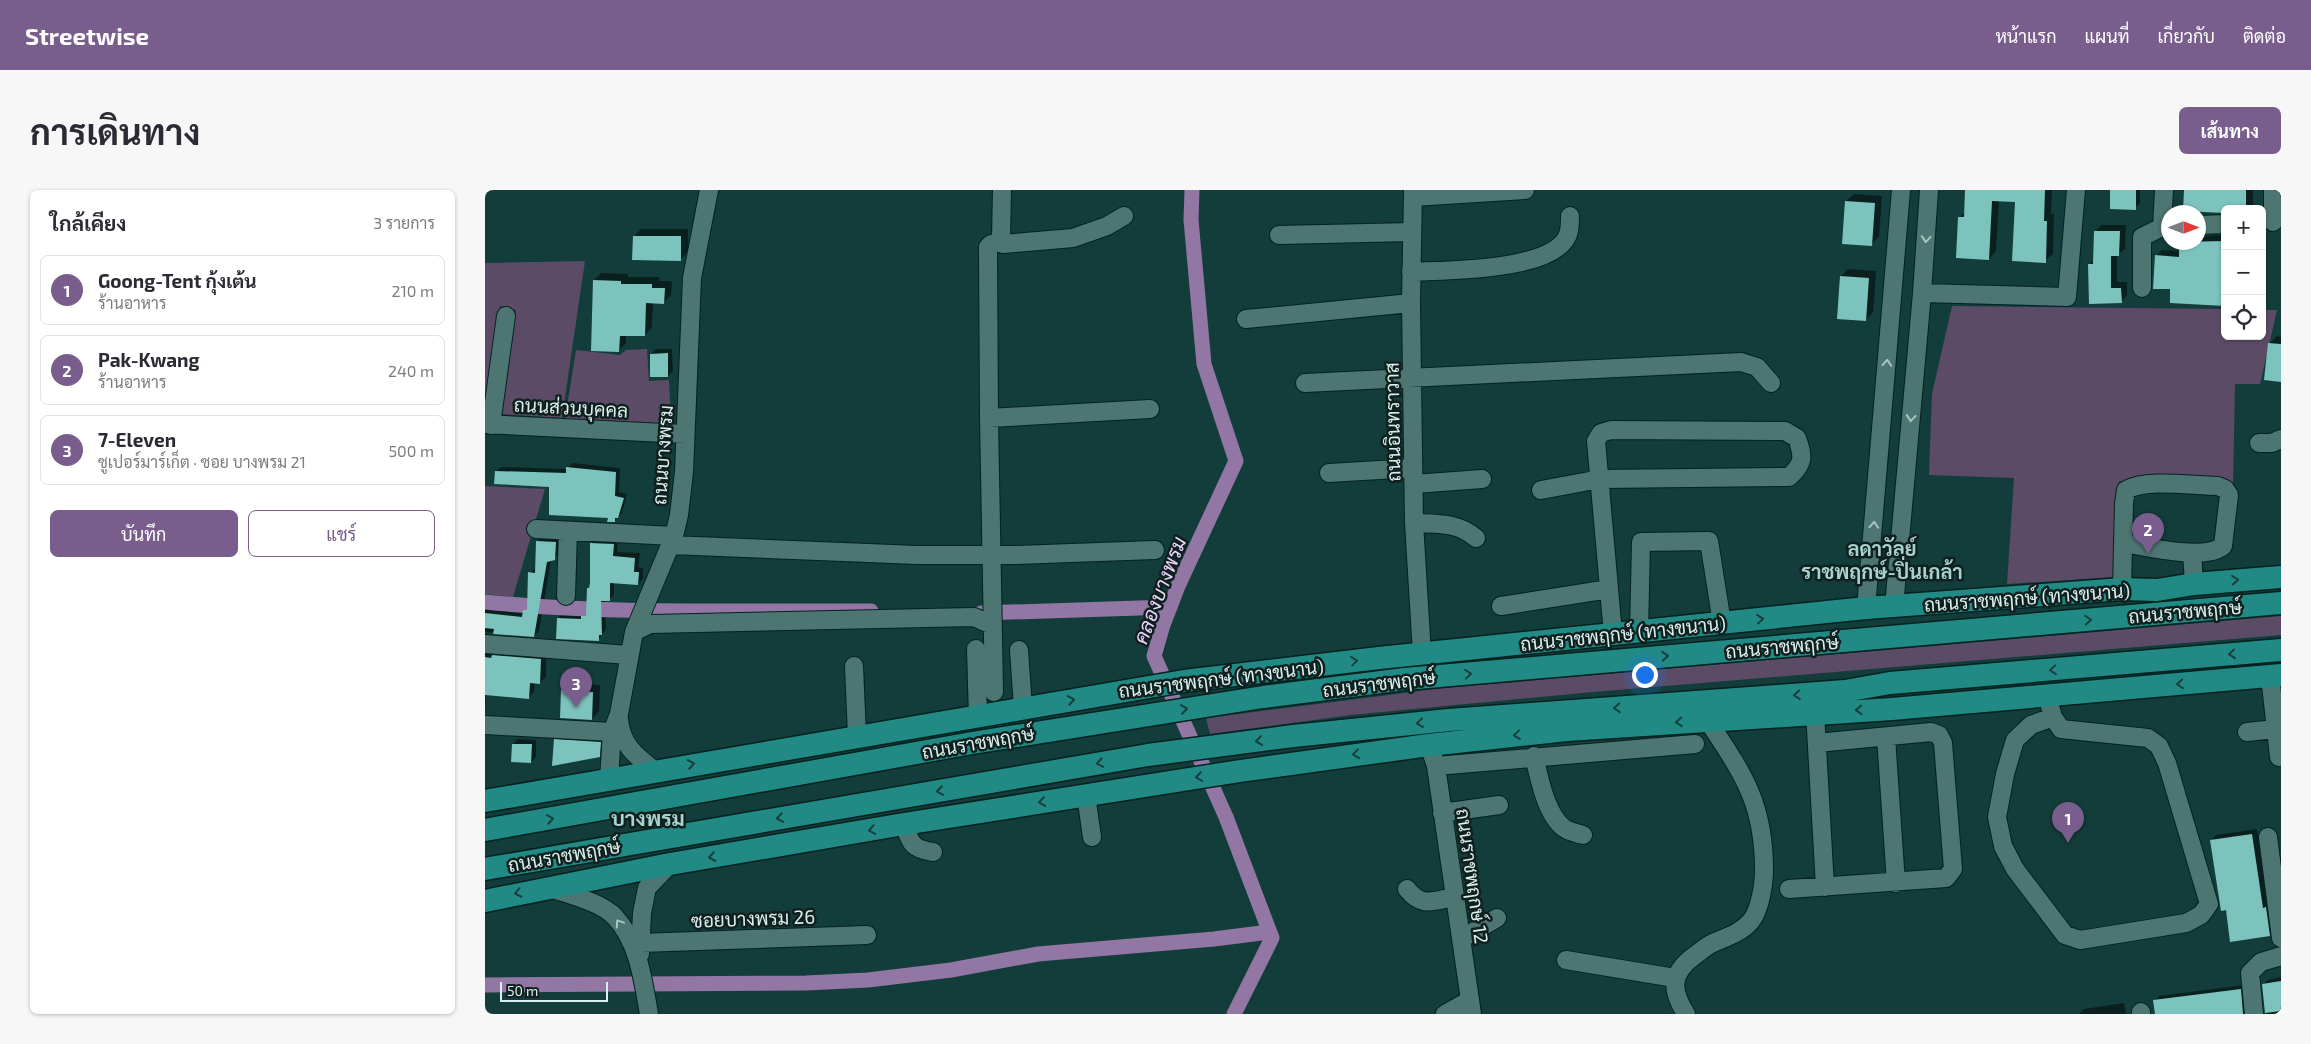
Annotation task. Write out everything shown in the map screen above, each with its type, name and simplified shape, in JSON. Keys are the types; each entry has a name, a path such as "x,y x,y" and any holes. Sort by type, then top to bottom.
{"main road":[{"name":"ถนนราชพฤกษ์ (ทางขนาน)","path":"973,718 1184,681 1422,654 1866,608 2123,589 2157,590 2194,584 2281,576"},
{"path":"1857,639 1876,626 2131,601 2157,590"},
{"name":"ถนนราชพฤกษ์","path":"493,829 972,742 1263,697 1415,678 2281,604"},
{"name":"ถนนราชพฤกษ์","path":"491,868 1148,755 1226,745 1449,720 1845,691 1890,683 2281,650"},
{"path":"1085,795 1429,745 1567,730 1815,712 1892,709 2276,675"},
{"path":"1845,691 1898,696 2038,696"},
{"path":"837,768 859,752 993,722 1023,708"},
{"name":"ถนนราชพฤกษ์","path":"485,801 857,736 973,718"},
{"name":"ถนนราชพฤกษ์","path":"485,900 670,864 1085,795"}],"street":[{"name":"ถนนบางพรม","path":"655,771 632,753 623,741 620,731 619,714 628,655 635,629 672,541 684,472 692,278 709,190"},
{"path":"1001,242 1002,190"},
{"path":"1413,194 1525,190"},
{"path":"1866,608 1901,190"},
{"path":"1894,607 1922,293 1929,190"},
{"path":"1922,293 2067,297 2076,190"},
{"path":"2164,190 2164,205"},
{"path":"2272,222 2273,190"},
{"name":"ถนนอินทราวาส","path":"1413,194 1411,303 1414,523 1422,654"},
{"path":"994,692 989,418 989,247 991,244 1001,242 1009,245 1073,238 1107,226 1124,216"},
{"path":"1411,272 1519,264 1550,253 1561,244 1569,232 1570,216"},
{"path":"2206,225 2221,224"},
{"path":"2142,288 2142,237 2161,229"},
{"path":"1279,235 1412,232"},
{"path":"1246,319 1411,303"},
{"path":"488,424 506,316"},
{"path":"1305,383 1741,362 1757,367 1771,383"},
{"path":"989,418 1150,409"},
{"name":"ถนนส่วนบุคคล","path":"488,424 685,434"},
{"path":"1541,490 1599,479 1789,477 1798,469 1803,454 1797,438 1785,431 1611,430 1601,432 1596,441 1599,479 1613,634"},
{"path":"2259,443 2272,443 2281,440"},
{"path":"1329,473 1483,479"},
{"path":"2123,589 2124,503 2126,490 2134,486 2209,486 2225,489 2229,495 2229,508 2223,546 2210,552 2192,552 2124,543"},
{"path":"1414,523 1449,524 1467,530 1476,538"},
{"path":"536,529 672,541 907,555 991,555 1155,550"},
{"path":"566,596 569,531"},
{"path":"1639,632 1641,542 1709,541 1722,623"},
{"path":"2192,552 2194,584"},
{"path":"1501,606 1609,589"},
{"path":"635,629 650,624 975,617 992,619"},
{"path":"485,644 628,655"},
{"path":"973,718 976,649"},
{"path":"1019,650 1023,708"},
{"path":"854,666 857,736"},
{"path":"2276,675 2276,729 2279,757"},
{"path":"2038,696 2061,729 2148,738 2159,746 2167,763 2209,904 2201,915 2186,923 2079,940 2065,935 2052,920 2015,869 2003,846 1997,817 2005,774 2015,740 2031,725 2053,718"},
{"path":"1892,709 1890,737 1897,883"},
{"path":"1815,712 1825,887"},
{"name":"ถนนบางพรม","path":"609,779 612,732 619,714"},
{"path":"1686,1014 1676,999 1675,978 1684,964 1710,944 1737,933 1752,920 1763,887 1763,844 1756,806 1741,772 1708,720"},
{"path":"485,725 612,732"},
{"path":"2247,732 2276,729"},
{"path":"1789,890 1946,878 1953,869 1943,742 1939,735 1931,732 1817,743"},
{"path":"1436,766 1533,756 1695,744"},
{"name":"ถนนราชพฤกษ์ 12","path":"1429,745 1436,766 1471,1007"},
{"path":"1533,756 1543,792 1553,813 1564,828 1583,835"},
{"path":"1085,795 1092,838"},
{"path":"1442,813 1499,806"},
{"path":"904,824 913,846 919,850 933,852"},
{"path":"2268,837 2281,938"},
{"path":"649,1014 640,943 642,913 647,888 670,864"},
{"path":"548,887 594,904 614,916 627,935 643,978"},
{"path":"1407,889 1414,898 1427,903 1454,897"},
{"path":"1461,939 1497,918"},
{"name":"ซอยบางพรม 26","path":"640,943 867,935"},
{"path":"2255,1014 2250,972 2261,962 2281,956"},
{"path":"1566,960 1675,978"},
{"path":"1445,1014 1471,1007"}],"shaded area":[{"path":"585,261 562,418 500,414 516,310 500,306 485,398 485,263"},
{"path":"1952,306 2221,309 2221,340 2266,340 2266,310 2277,310 2260,384 2235,384 2233,487 2119,481 2115,577 2007,584 2014,478 1929,475 1932,394"},
{"path":"647,349 649,381 669,380 671,424 565,419 576,350 620,355 626,350"},
{"path":"485,486 545,489 513,597 485,594"},
{"path":"2281,616 2281,635 1593,692 1351,715 1210,734 1206,718 1444,688"}],"building":[{"path":"1965,190 2045,190 2044,221 2047,221 2046,263 2012,261 2015,202 1992,201 1989,260 1956,258 1958,217 1964,217"},
{"path":"2110,190 2136,190 2136,210 2110,209"},
{"path":"2184,190 2246,190 2246,205 2221,205 2221,213 2206,212 2206,205 2183,205"},
{"path":"1845,201 1875,203 1872,246 1842,244"},
{"path":"2094,231 2120,231 2119,256 2111,256 2111,288 2121,288 2122,303 2089,304 2088,264 2093,264"},
{"path":"633,236 681,236 681,261 632,260"},
{"path":"2206,241 2221,241 2221,306 2170,303 2170,289 2153,289 2155,255 2179,257 2179,250 2206,250"},
{"path":"1840,276 1869,278 1866,321 1837,319"},
{"path":"593,280 621,281 621,284 652,284 652,288 665,288 664,304 646,303 645,336 620,336 619,352 591,351"},
{"path":"2268,343 2281,344 2281,382 2264,380"},
{"path":"668,353 668,377 650,377 650,354"},
{"path":"566,467 616,472 615,496 624,498 615,522 607,522 608,518 549,515 549,487 494,484 495,471 566,473"},
{"path":"536,541 556,542 555,560 547,562 534,637 493,634 494,629 485,628 485,613 522,617 523,610 527,610 528,572 535,573"},
{"path":"590,543 614,544 613,556 635,558 634,572 639,572 638,585 610,583 610,601 601,601 602,635 599,635 599,641 556,639 557,618 581,619 581,616 586,616 587,588 589,588 590,583"},
{"path":"492,655 541,659 540,684 530,683 529,699 485,695 485,657 491,658"},
{"path":"561,690 593,692 592,720 560,718"},
{"path":"554,739 601,742 600,757 552,766"},
{"path":"512,744 532,744 531,763 511,762"},
{"path":"2252,834 2263,908 2266,907 2270,936 2230,942 2226,910 2221,911 2210,840"},
{"path":"2281,981 2281,1011 2265,1013 2262,984"},
{"path":"2241,989 2243,1014 2155,1014 2153,1000"}],"waterway":[{"name":"คลองบางพรม","path":"1192,190 1191,220 1204,364 1236,461 1178,586 1163,625 1154,656 1226,817 1272,938 1234,1014"},
{"path":"485,602 581,609 871,611"},
{"path":"981,613 1170,607"},
{"path":"485,985 806,983 868,980 951,970 1038,954 1214,939 1269,932"}],"place":[{"name":"Pak-Kwang","path":"2148,554"},
{"name":"7-Eleven","path":"576,708"},
{"name":"Goong-Tent กุ้งเต้น","path":"2068,843"}],"district":[{"name":"ลดาวัลย์ ราชพฤกษ์-ปิ่นเกล้า","path":"1882,560"},
{"name":"บางพรม","path":"648,817"}]}
